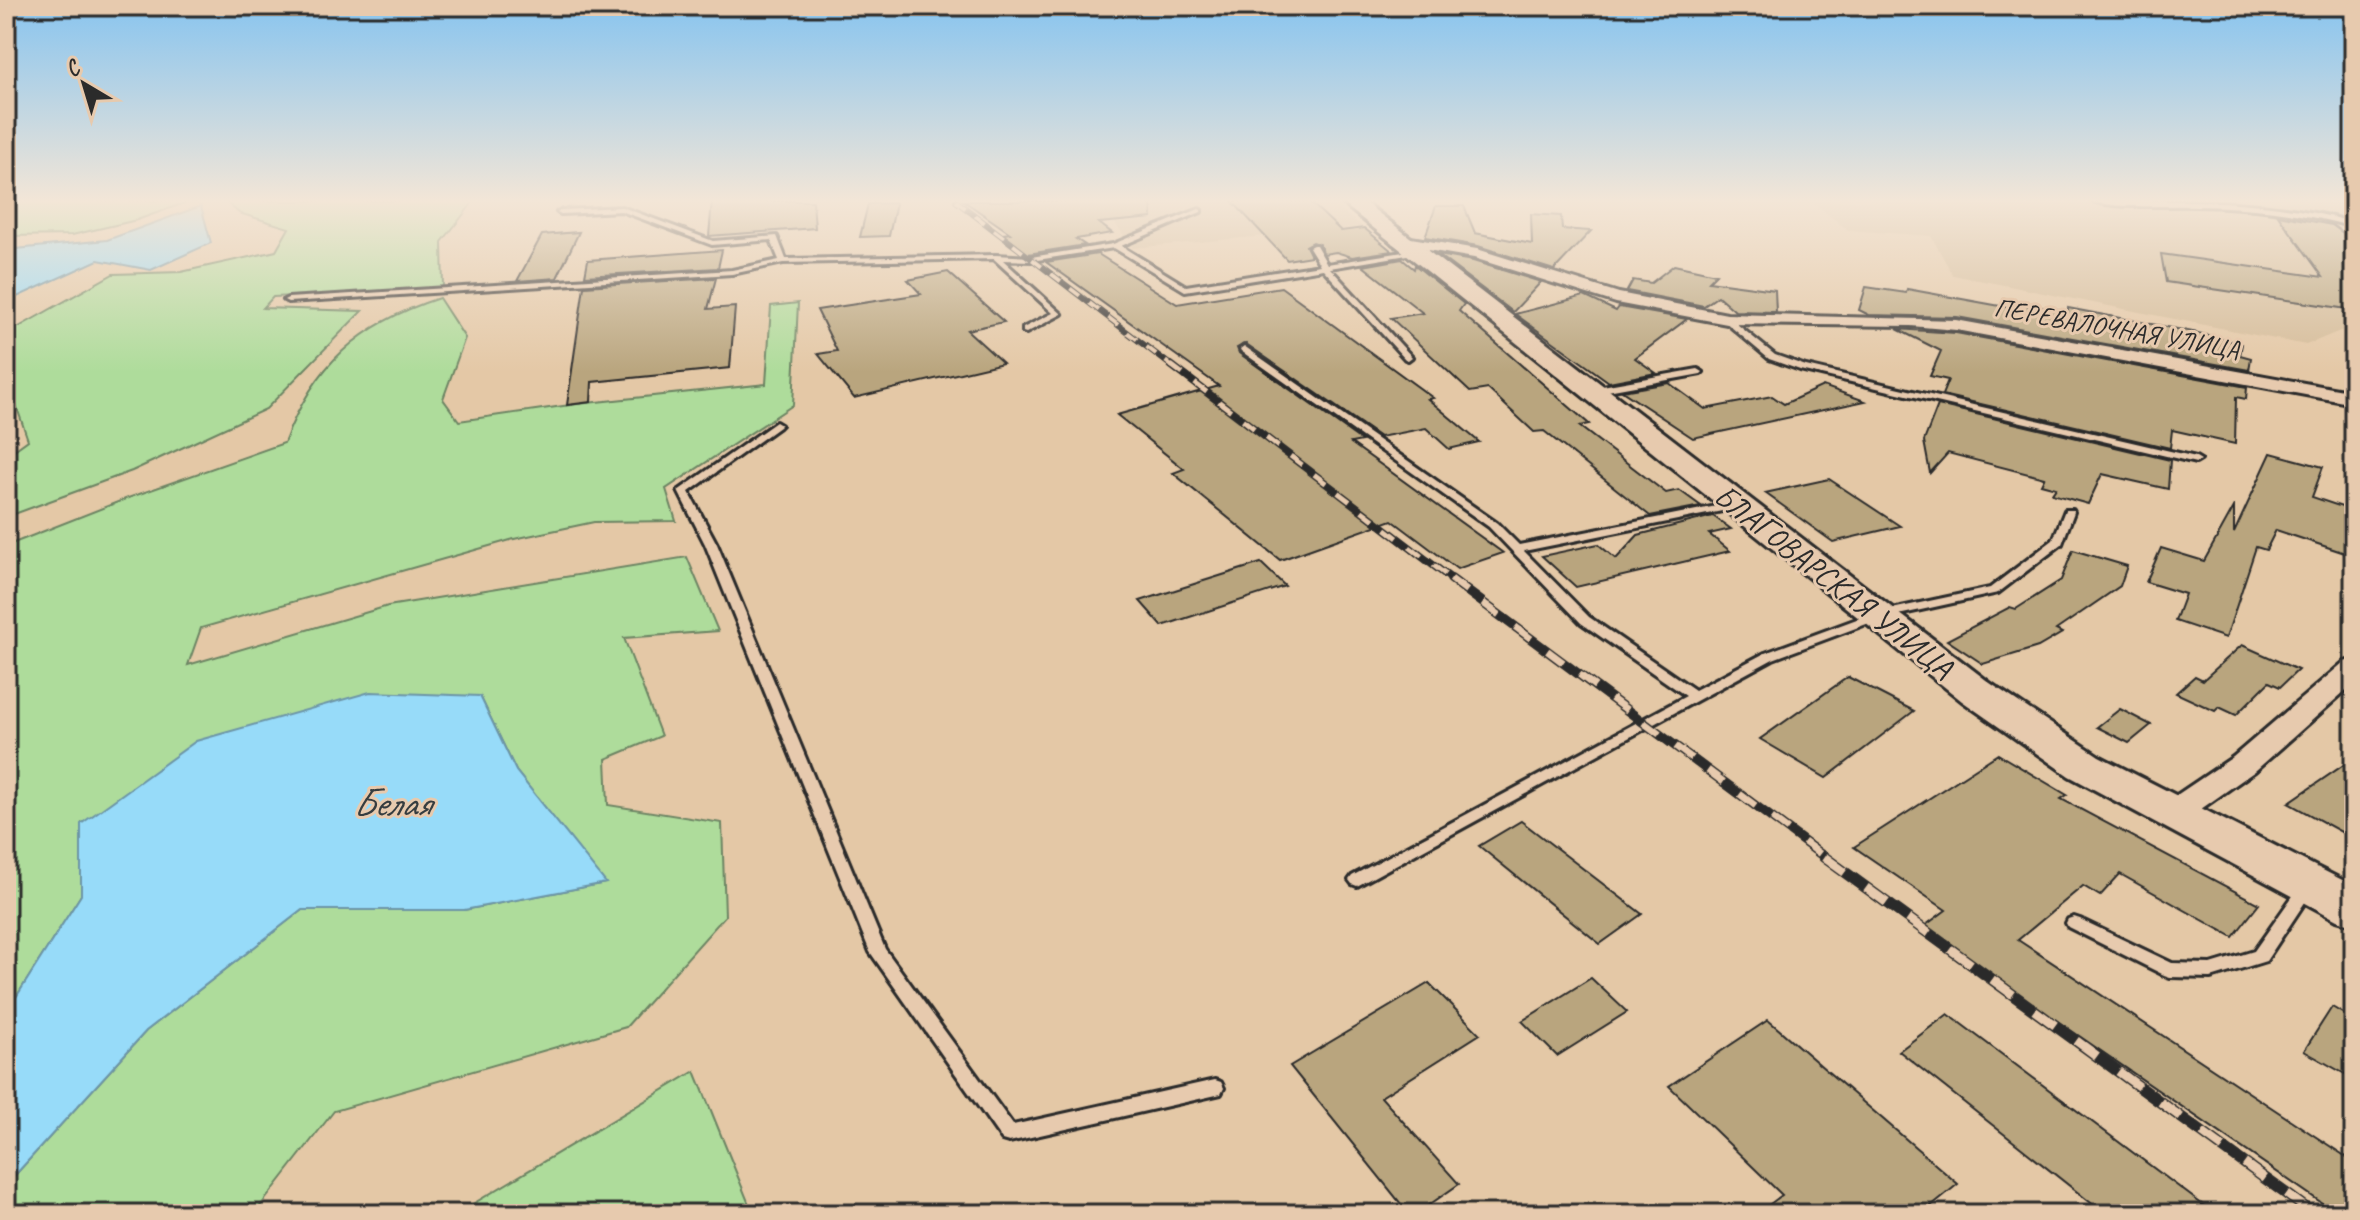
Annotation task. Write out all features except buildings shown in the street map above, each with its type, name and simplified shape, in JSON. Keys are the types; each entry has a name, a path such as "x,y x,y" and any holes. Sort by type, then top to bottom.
{"street":[{"name":"БЛАГОВАРСКАЯ УЛИЦА","path":"1421,258 1976,692 2084,766 2354,907"},
{"name":"ПЕРЕВАЛОЧНАЯ УЛИЦА","path":"1489,258 1616,298 1727,319 1911,321 1956,325 2354,398"},
{"path":"2173,813 2244,764 2354,668"}],"lane":[{"path":"288,300 732,272 783,261 946,258"},
{"path":"997,258 1058,314 1026,330"},
{"path":"1012,258 1038,258"},
{"path":"1134,258 1185,289 1325,267 1360,258"},
{"path":"1320,258 1408,357"},
{"path":"1727,319 1772,357 1803,368 2196,460"},
{"path":"1244,349 1493,525 1585,620 1696,697"},
{"path":"1591,391 1698,372"},
{"path":"776,425 683,491 711,544 878,952 1009,1134 1215,1088"},
{"path":"1516,549 1737,505"},
{"path":"1357,880 1769,656 1877,616 1994,591 2058,542 2069,512"},
{"path":"2074,923 2170,970 2211,971 2260,956 2309,884"}],"shaded area":[{"path":"1943,258 2354,258 2354,333 2340,331 2306,345 1953,275"}],"green space":[{"path":"245,258 442,258 443,289 273,297 263,308 362,311 266,409 132,471 6,517 6,456 28,440 12,393 17,328 113,274 181,272"},
{"path":"439,298 465,338 443,399 459,421 577,404 766,384 771,306 798,303 793,405 666,489 676,521 594,522 514,539 201,628 188,665 388,606 687,557 718,631 624,638 661,736 606,759 608,805 722,823 725,916 626,1027 334,1111 254,1214 6,1214 6,1185 146,1031 302,910 464,910 605,883 516,771 480,696 82,823 81,895 6,1013 6,546 128,498 284,443 310,391 343,351 385,321"},
{"path":"695,1071 753,1214 456,1214"}],"water":[{"path":"6,258 178,258 151,270 98,260 6,302"},
{"name":"Белая","path":"370,692 480,696 516,771 606,883 464,910 302,910 146,1031 6,1185 6,1013 81,895 81,824 196,741"}],"railway":[{"path":"1030,258 1173,367"},
{"path":"1171,365 1454,581"},
{"path":"1451,579 1827,859"},
{"path":"1824,857 2314,1214"}]}
